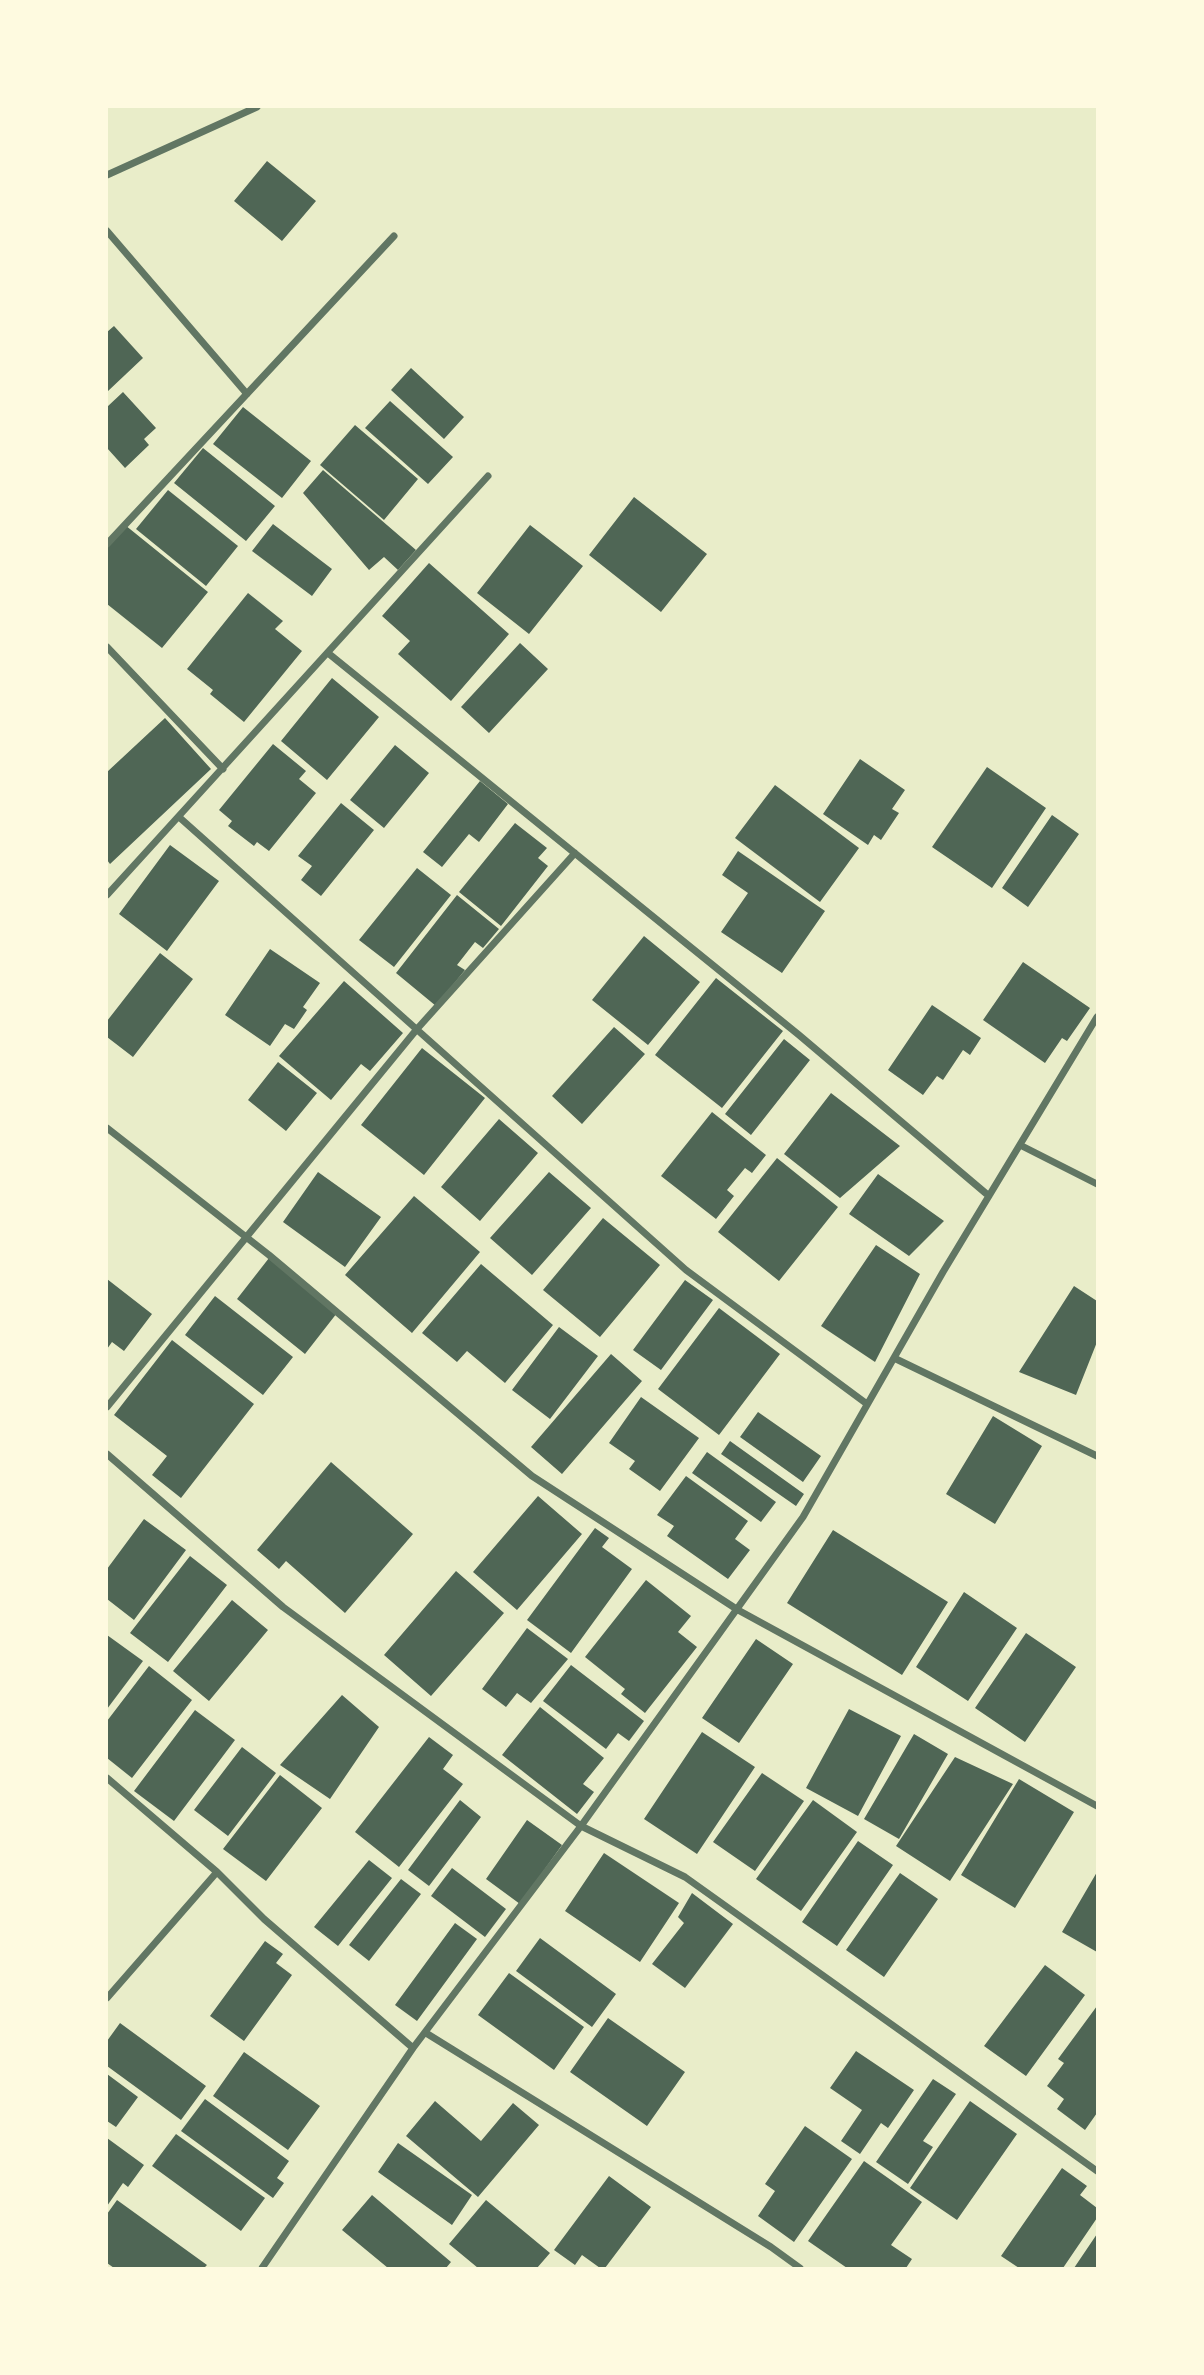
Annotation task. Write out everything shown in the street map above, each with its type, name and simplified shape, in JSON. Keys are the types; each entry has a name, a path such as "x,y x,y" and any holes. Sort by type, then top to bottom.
{"street":[{"path":"107,175 257,107"},
{"path":"107,231 247,394"},
{"path":"107,544 394,236"},
{"path":"107,895 488,476"},
{"path":"107,647 223,769"},
{"path":"328,653 799,1035 989,1196"},
{"path":"178,817 686,1270 867,1404"},
{"path":"107,1407 417,1029 575,853"},
{"path":"262,2268 412,2048 581,1826 803,1517 989,1196 1097,1017"},
{"path":"107,1128 247,1238 532,1476 738,1610 1097,1806"},
{"path":"1020,1145 1097,1184"},
{"path":"894,1358 1097,1456"},
{"path":"107,1454 283,1607 581,1826 685,1877 781,1942 1097,2171"},
{"path":"107,1778 217,1872 264,1919 412,2048"},
{"path":"107,1998 217,1872"},
{"path":"426,2033 771,2247 800,2268"}],"building":[{"path":"267,161 316,201 282,241 234,201"},
{"path":"114,326 143,358 107,392 107,332"},
{"path":"411,368 464,417 444,439 391,390"},
{"path":"123,392 156,428 144,439 149,445 125,468 107,448 107,407"},
{"path":"390,401 453,457 428,484 365,428"},
{"path":"243,407 311,461 282,498 213,444"},
{"path":"355,425 418,479 384,520 320,465"},
{"path":"203,448 275,506 246,541 174,483"},
{"path":"323,470 416,550 398,570 384,557 369,570 303,493"},
{"path":"168,490 238,546 206,586 136,529"},
{"path":"634,497 707,554 661,612 589,555"},
{"path":"273,524 332,569 312,596 252,551"},
{"path":"125,525 208,592 162,648 107,604 107,548"},
{"path":"530,525 583,566 529,634 477,593"},
{"path":"429,563 509,634 451,701 398,654 410,641 382,616"},
{"path":"248,593 283,621 275,629 302,651 244,722 210,694 213,690 187,669"},
{"path":"520,643 548,669 489,733 461,707"},
{"path":"332,678 379,717 327,780 281,741"},
{"path":"165,718 211,769 110,864 107,860 107,772"},
{"path":"273,744 306,771 299,779 316,793 269,851 257,842 254,846 228,826 232,821 219,810"},
{"path":"395,745 429,773 384,828 350,800"},
{"path":"860,759 905,790 892,809 899,813 881,840 874,835 868,845 823,814"},
{"path":"987,767 1046,808 992,888 932,847"},
{"path":"480,781 508,804 479,842 469,834 442,867 423,852"},
{"path":"775,785 859,848 820,902 735,838"},
{"path":"341,803 374,830 321,896 301,880 312,866 298,856"},
{"path":"1052,815 1079,834 1028,907 1002,888"},
{"path":"515,823 547,848 538,858 548,866 501,926 459,892"},
{"path":"170,845 219,881 167,951 119,914"},
{"path":"738,851 825,911 782,973 721,932 748,893 722,875"},
{"path":"417,868 451,895 394,967 359,940"},
{"path":"457,895 499,929 483,948 475,942 457,965 465,970 436,1006 396,973"},
{"path":"644,936 700,982 648,1045 592,1000"},
{"path":"270,949 320,983 303,1007 307,1010 294,1029 285,1024 270,1046 225,1015"},
{"path":"160,953 193,979 133,1057 107,1037 107,1021"},
{"path":"1023,962 1090,1008 1067,1041 1062,1038 1045,1063 983,1020"},
{"path":"716,978 783,1031 722,1108 655,1055"},
{"path":"344,981 403,1033 370,1071 361,1064 331,1100 279,1056"},
{"path":"932,1005 981,1038 970,1055 963,1050 943,1080 937,1076 923,1095 888,1070"},
{"path":"614,1027 645,1054 582,1124 552,1096"},
{"path":"784,1039 810,1060 751,1135 725,1114"},
{"path":"422,1048 485,1098 424,1175 361,1125"},
{"path":"278,1062 317,1093 286,1131 248,1100"},
{"path":"831,1093 900,1146 840,1198 784,1154"},
{"path":"712,1112 766,1155 752,1173 745,1168 727,1190 734,1196 716,1219 661,1176"},
{"path":"499,1119 538,1153 480,1221 441,1187"},
{"path":"777,1158 838,1207 779,1281 718,1232"},
{"path":"318,1172 381,1217 345,1267 283,1222"},
{"path":"549,1172 591,1208 532,1275 490,1238"},
{"path":"878,1174 944,1221 909,1256 849,1214"},
{"path":"414,1196 480,1252 412,1333 345,1275"},
{"path":"603,1218 660,1265 600,1337 543,1290"},
{"path":"876,1245 920,1274 875,1362 821,1326"},
{"path":"269,1258 337,1313 305,1354 237,1299"},
{"path":"481,1264 553,1325 505,1383 467,1351 457,1362 422,1333"},
{"path":"107,1279 152,1314 124,1351 112,1342 107,1349"},
{"path":"685,1280 713,1300 661,1370 633,1350"},
{"path":"1074,1286 1097,1301 1097,1342 1076,1395 1019,1372"},
{"path":"215,1296 293,1357 263,1395 185,1335"},
{"path":"719,1308 780,1354 719,1435 658,1389"},
{"path":"559,1327 598,1356 550,1419 512,1390"},
{"path":"172,1340 254,1404 181,1498 152,1475 167,1456 114,1415"},
{"path":"611,1354 642,1381 562,1474 531,1447"},
{"path":"641,1397 699,1438 660,1491 629,1469 635,1461 609,1443"},
{"path":"758,1412 821,1456 803,1482 740,1437"},
{"path":"993,1416 1042,1446 995,1524 946,1494"},
{"path":"730,1441 804,1494 796,1506 721,1454"},
{"path":"707,1452 776,1502 761,1522 692,1473"},
{"path":"331,1462 413,1534 345,1613 286,1561 279,1569 257,1550"},
{"path":"686,1476 748,1521 735,1539 750,1550 728,1579 667,1536 674,1526 657,1515"},
{"path":"538,1496 582,1534 517,1610 473,1572"},
{"path":"144,1519 186,1550 134,1620 107,1599 107,1569"},
{"path":"595,1528 609,1538 602,1547 632,1569 571,1653 527,1620"},
{"path":"833,1530 948,1602 902,1675 787,1603"},
{"path":"190,1556 227,1585 168,1662 130,1633"},
{"path":"456,1571 504,1613 431,1696 384,1655"},
{"path":"646,1580 691,1616 678,1632 697,1647 645,1713 621,1694 625,1689 585,1657"},
{"path":"964,1592 1017,1628 968,1701 916,1667"},
{"path":"232,1600 268,1630 209,1701 173,1671"},
{"path":"527,1628 568,1659 531,1703 517,1693 506,1707 482,1689"},
{"path":"1026,1633 1076,1667 1025,1742 975,1708"},
{"path":"107,1635 143,1661 107,1709"},
{"path":"756,1639 793,1664 739,1743 702,1718"},
{"path":"571,1665 644,1721 629,1741 618,1733 606,1749 543,1701"},
{"path":"149,1666 192,1700 132,1778 107,1758 107,1721"},
{"path":"342,1695 379,1727 330,1799 280,1765"},
{"path":"540,1707 604,1758 583,1784 594,1792 577,1814 502,1755"},
{"path":"849,1709 901,1736 858,1816 806,1788"},
{"path":"195,1710 235,1740 174,1821 134,1791"},
{"path":"702,1732 755,1767 697,1854 644,1819"},
{"path":"914,1734 948,1754 899,1839 864,1819"},
{"path":"429,1737 453,1755 443,1769 463,1784 399,1867 355,1832"},
{"path":"242,1747 276,1773 228,1836 194,1810"},
{"path":"955,1757 1013,1784 950,1881 896,1846"},
{"path":"762,1773 804,1801 755,1871 713,1842"},
{"path":"280,1775 322,1808 266,1881 223,1849"},
{"path":"1019,1779 1074,1812 1015,1908 961,1875"},
{"path":"460,1800 481,1817 429,1886 408,1870"},
{"path":"813,1800 857,1832 801,1911 756,1879"},
{"path":"527,1820 562,1845 520,1904 486,1879"},
{"path":"858,1841 893,1865 837,1946 802,1922"},
{"path":"604,1853 679,1903 640,1962 565,1911"},
{"path":"369,1860 392,1878 338,1946 314,1927"},
{"path":"452,1868 506,1909 485,1937 431,1896"},
{"path":"1097,1872 1097,1952 1062,1932"},
{"path":"900,1873 938,1899 884,1977 846,1950"},
{"path":"401,1879 421,1894 369,1961 349,1945"},
{"path":"692,1893 733,1924 685,1988 652,1964 684,1923 678,1917"},
{"path":"455,1923 477,1939 417,2021 395,2005"},
{"path":"540,1938 616,1994 592,2027 516,1971"},
{"path":"265,1941 283,1954 276,1963 292,1975 244,2041 210,2016"},
{"path":"1045,1965 1085,1995 1026,2076 984,2046"},
{"path":"509,1973 584,2027 554,2070 478,2015"},
{"path":"1097,2006 1097,2113 1085,2130 1057,2109 1064,2099 1047,2086 1064,2063 1058,2059"},
{"path":"608,2018 685,2072 647,2126 570,2072"},
{"path":"120,2023 206,2086 181,2120 107,2066 107,2041"},
{"path":"856,2051 914,2090 888,2128 881,2123 860,2154 841,2141 862,2110 830,2088"},
{"path":"244,2052 320,2106 288,2150 213,2096"},
{"path":"107,2074 138,2097 116,2127 107,2121"},
{"path":"933,2079 956,2094 923,2141 933,2147 908,2184 876,2162"},
{"path":"205,2099 289,2161 277,2178 284,2183 273,2198 181,2131"},
{"path":"435,2101 481,2141 513,2103 539,2125 478,2197 406,2136"},
{"path":"970,2101 1017,2134 957,2220 910,2188"},
{"path":"805,2126 852,2159 794,2242 758,2216 775,2191 765,2184"},
{"path":"176,2134 265,2198 241,2231 152,2166"},
{"path":"107,2138 144,2165 128,2187 123,2183 107,2206"},
{"path":"398,2143 472,2195 452,2225 378,2172"},
{"path":"864,2161 922,2202 891,2245 912,2259 906,2268 847,2268 808,2241"},
{"path":"1062,2168 1087,2186 1080,2195 1097,2208 1097,2218 1063,2268 1019,2268 1001,2256"},
{"path":"609,2176 651,2207 605,2268 600,2268 582,2255 575,2265 554,2250"},
{"path":"372,2195 451,2262 446,2268 388,2268 342,2230"},
{"path":"117,2200 207,2265 204,2268 114,2268 107,2263 107,2214"},
{"path":"486,2200 550,2253 537,2268 478,2268 449,2244"},
{"path":"1097,2234 1097,2268 1074,2268"}]}
